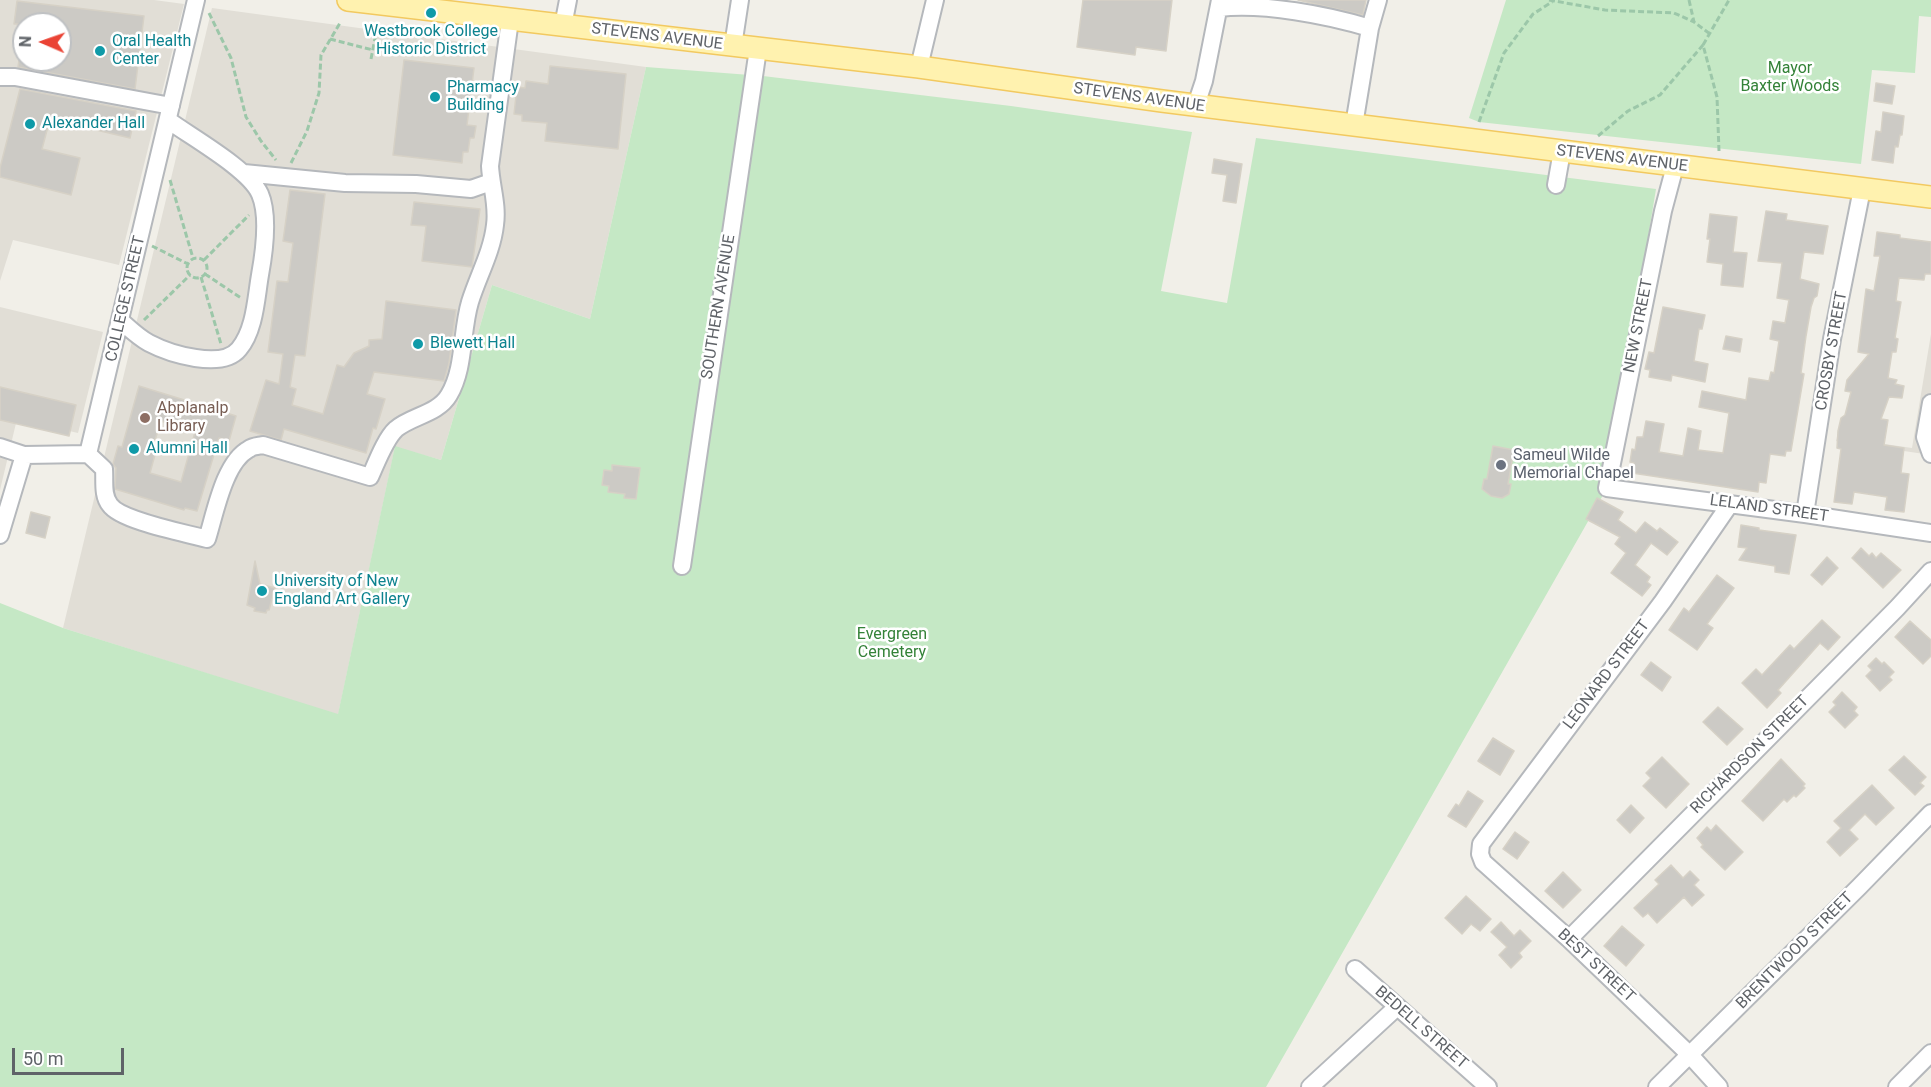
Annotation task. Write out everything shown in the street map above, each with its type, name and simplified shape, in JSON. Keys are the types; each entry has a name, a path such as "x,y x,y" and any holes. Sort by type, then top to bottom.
{"main road":[{"name":"STEVENS AVENUE","path":"348,0 464,7 510,20 918,67 1562,152 1931,197"}],"street":[{"path":"563,26 568,0"},
{"path":"733,46 740,0"},
{"path":"918,67 935,0"},
{"path":"1354,125 1370,28 1378,0"},
{"name":"COLLEGE STREET","path":"88,454 127,326 140,240 170,113 200,3"},
{"path":"1196,105 1220,4 1332,17 1370,28"},
{"path":"0,447 24,455 88,454 104,469 104,495 110,506 123,516 207,539 225,477 234,463 248,449 263,445 369,477 394,431 406,421 437,407 448,396 458,369 469,305 487,260 496,222 490,166 510,20"},
{"name":"SOUTHERN AVENUE","path":"682,566 758,49"},
{"path":"0,77 15,77 170,113 244,173 260,193 265,225 262,265 255,308 244,343 237,351 227,358 212,360 182,354 150,344 127,326"},
{"path":"1556,185 1562,152"},
{"name":"NEW STREET","path":"1607,488 1663,211 1675,166"},
{"path":"244,173 285,174 345,183 416,184 471,189 491,182"},
{"name":"CROSBY STREET","path":"1805,514 1832,339 1862,189"},
{"path":"1931,403 1925,437 1931,454"},
{"path":"0,535 6,492 24,455"},
{"name":"LELAND STREET","path":"1607,488 1931,533"},
{"name":"LEONARD STREET","path":"1481,844 1663,601 1730,504"},
{"name":"RICHARDSON STREET","path":"1569,939 1931,571"},
{"name":"BRENTWOOD STREET","path":"1657,1087 1931,813"},
{"name":"BEST STREET","path":"1481,844 1479,854 1483,862 1569,939 1689,1054 1719,1087"},
{"name":"BEDELL STREET","path":"1355,969 1488,1087"},
{"path":"1310,1087 1397,1007"},
{"path":"1898,1087 1931,1053"}],"path":[{"path":"1689,0 1694,22"},
{"path":"1598,136 1628,111 1660,95 1703,45 1729,0"},
{"path":"1479,122 1504,53 1533,14 1550,1 1605,10 1674,13 1694,22 1710,34"},
{"path":"200,3 215,22 231,58 246,117 285,174 307,131 319,93 321,55 340,23"},
{"path":"371,59 377,28"},
{"path":"330,39 373,50"},
{"path":"1703,45 1717,97 1719,151"},
{"path":"161,150 193,258"},
{"path":"204,260 262,201"},
{"path":"140,240 188,264"},
{"path":"193,258 204,260 207,268 201,277 194,278 187,268 193,258"},
{"path":"205,274 255,308"},
{"path":"127,326 190,275"},
{"path":"201,277 227,358"}],"shaded area":[{"path":"0,0 154,0 184,4 119,265 13,240 0,281"},
{"path":"212,8 646,67 590,319 492,285 441,460 395,447 338,715 63,628"},
{"path":"0,307 103,332 78,433 17,419 0,490"},
{"path":"1931,334 1931,455 1836,441 1837,437 1912,448"}],"green space":[{"name":"Mayor Baxter Woods","path":"1506,0 1931,0 1931,17 1919,16 1915,73 1872,70 1861,164 1479,122 1469,118"},
{"name":"Evergreen Cemetery","path":"646,67 763,76 1011,106 1192,132 1161,291 1227,303 1256,138 1656,189 1607,488 1266,1087 0,1087 0,603 63,628 338,714 395,446 441,460 492,285 590,319"}],"building":[{"path":"1083,0 1172,0 1166,51 1136,47 1135,55 1077,47"},
{"path":"1298,0 1366,0 1363,15"},
{"name":"Oral Health Center","path":"17,1 144,16 135,89 45,72 72,72 72,12 16,12"},
{"name":"Pharmacy Building","path":"404,60 474,68 467,125 476,126 474,138 470,138 468,152 463,152 462,163 393,155"},
{"path":"550,66 626,74 618,149 545,141 547,123 522,121 522,115 514,114 517,87 525,88 526,81 548,84"},
{"path":"1876,83 1895,86 1892,104 1874,101"},
{"name":"Alexander Hall","path":"20,89 136,111 130,138 50,119 42,149 80,158 71,195 0,177 0,168"},
{"path":"1883,112 1904,116 1902,135 1900,135 1898,147 1895,146 1893,163 1872,160 1876,131 1881,132"},
{"path":"1214,159 1242,164 1236,203 1223,201 1227,175 1212,173"},
{"path":"290,190 325,194 305,356 295,355 290,387 296,389 292,405 323,414 337,365 344,367 354,353 369,346 369,340 382,339 386,301 456,310 449,363 444,381 374,372 367,394 385,399 366,453 284,429 281,440 250,431 266,380 279,384 283,354 268,352 277,281 288,282 293,243 283,241"},
{"path":"414,202 480,209 472,267 422,261 426,226 411,225"},
{"path":"1766,211 1787,214 1786,220 1828,226 1823,254 1804,252 1800,279 1819,284 1817,296 1811,307 1806,336 1801,373 1804,374 1791,451 1786,451 1785,456 1770,454 1766,483 1759,482 1758,492 1632,473 1634,463 1630,462 1632,449 1635,450 1637,437 1643,437 1646,421 1664,424 1659,452 1683,456 1688,428 1701,431 1698,450 1723,453 1729,413 1699,407 1702,391 1746,400 1749,378 1769,381 1771,372 1774,373 1779,341 1770,339 1773,321 1785,323 1789,300 1777,298 1782,263 1758,261"},
{"path":"1710,214 1737,217 1733,252 1747,253 1743,287 1721,285 1723,264 1707,262"},
{"path":"1877,232 1931,242 1931,274 1925,274 1924,280 1899,278 1896,301 1901,302 1895,338 1898,339 1896,352 1892,352 1888,378 1897,380 1895,384 1904,386 1902,398 1889,397 1881,419 1888,420 1884,445 1904,448 1901,473 1909,474 1904,512 1885,510 1887,497 1854,492 1852,504 1834,502 1841,449 1837,448 1838,431 1851,392 1845,391 1847,380 1869,354 1858,352 1866,289 1874,291 1880,256 1874,256"},
{"path":"1663,307 1705,315 1702,329 1699,329 1694,361 1708,364 1705,382 1672,375 1671,381 1649,377 1650,370 1645,369 1649,352 1654,353"},
{"path":"1726,336 1742,339 1740,352 1723,349"},
{"name":"Alumni Hall","path":"139,386 236,416 229,441 219,438 197,511 185,508 184,510 115,489 116,468 113,464 118,446 122,447","holes":["161,421 195,432 181,482 150,473 156,451 152,450"]},
{"path":"0,387 76,405 69,436 0,420"},
{"name":"Sameul Wilde Memorial Chapel","path":"1493,446 1514,450 1508,484 1511,484 1509,494 1502,498 1491,496 1482,489 1484,479 1487,479"},
{"path":"612,465 640,468 636,499 624,498 625,494 608,492 609,486 602,485 604,470 612,471"},
{"path":"1597,498 1623,512 1618,520 1636,533 1645,522 1657,531 1660,528 1678,542 1667,555 1651,543 1635,565 1650,577 1647,582 1651,585 1642,596 1611,573 1626,553 1615,544 1620,537 1586,519"},
{"path":"31,512 50,517 45,538 26,533"},
{"path":"1741,525 1796,535 1789,574 1775,572 1775,566 1739,560 1747,548 1738,547"},
{"path":"1861,548 1869,556 1872,553 1876,558 1881,553 1901,570 1883,588 1852,558"},
{"path":"1827,557 1838,568 1822,585 1811,575"},
{"name":"University of New England Art Gallery","path":"255,561 260,584 275,588 269,610 266,613 254,611 255,608 247,605"},
{"path":"1717,575 1734,588 1707,624 1713,628 1697,650 1669,630 1684,608 1689,612"},
{"path":"1822,620 1840,637 1828,650 1820,643 1778,690 1781,693 1767,708 1742,683 1756,669 1762,675 1790,645 1794,649"},
{"path":"1910,621 1931,640 1931,656 1923,664 1895,637"},
{"path":"1876,658 1894,672 1889,677 1892,680 1880,691 1866,676 1872,670 1868,666"},
{"path":"1651,662 1671,677 1662,691 1641,675"},
{"path":"1842,692 1857,707 1854,711 1858,715 1845,728 1829,712 1836,705 1833,702"},
{"path":"1718,707 1743,729 1727,745 1703,722"},
{"path":"1493,738 1514,751 1500,775 1478,761"},
{"path":"1904,756 1926,777 1920,783 1924,786 1915,795 1889,770"},
{"path":"1662,757 1689,784 1666,808 1643,786 1651,778 1646,773"},
{"path":"1781,759 1805,784 1803,786 1805,788 1787,802 1784,799 1763,821 1742,801"},
{"path":"1872,785 1894,808 1876,825 1865,814 1849,830 1858,839 1840,856 1827,842 1841,828 1834,821"},
{"path":"1468,791 1483,801 1466,827 1448,816 1456,804 1459,806"},
{"path":"1631,805 1644,818 1630,833 1617,820"},
{"path":"1716,825 1743,852 1725,870 1701,847 1703,845 1697,838 1707,827 1711,831"},
{"path":"1515,832 1529,842 1517,859 1503,849"},
{"path":"1671,865 1683,878 1690,871 1699,880 1694,885 1704,895 1692,906 1684,897 1657,923 1648,913 1643,917 1634,908 1659,884 1655,880"},
{"path":"1563,872 1581,890 1563,908 1545,891"},
{"path":"1466,896 1491,919 1480,931 1471,924 1462,934 1445,918"},
{"path":"1501,922 1514,936 1520,930 1531,941 1519,953 1522,957 1511,968 1499,955 1507,947 1491,932"},
{"path":"1622,926 1644,945 1626,966 1604,946"}],"place":[{"name":"Westbrook College Historic District","path":"431,13"},
{"name":"Oral Health Center","path":"100,51"},
{"name":"Pharmacy Building","path":"435,97"},
{"name":"Alexander Hall","path":"30,124"},
{"name":"Blewett Hall","path":"418,344"},
{"name":"Abplanalp Library","path":"145,418"},
{"name":"Alumni Hall","path":"134,449"},
{"name":"Sameul Wilde Memorial Chapel","path":"1501,465"},
{"name":"University of New England Art Gallery","path":"262,591"}]}
